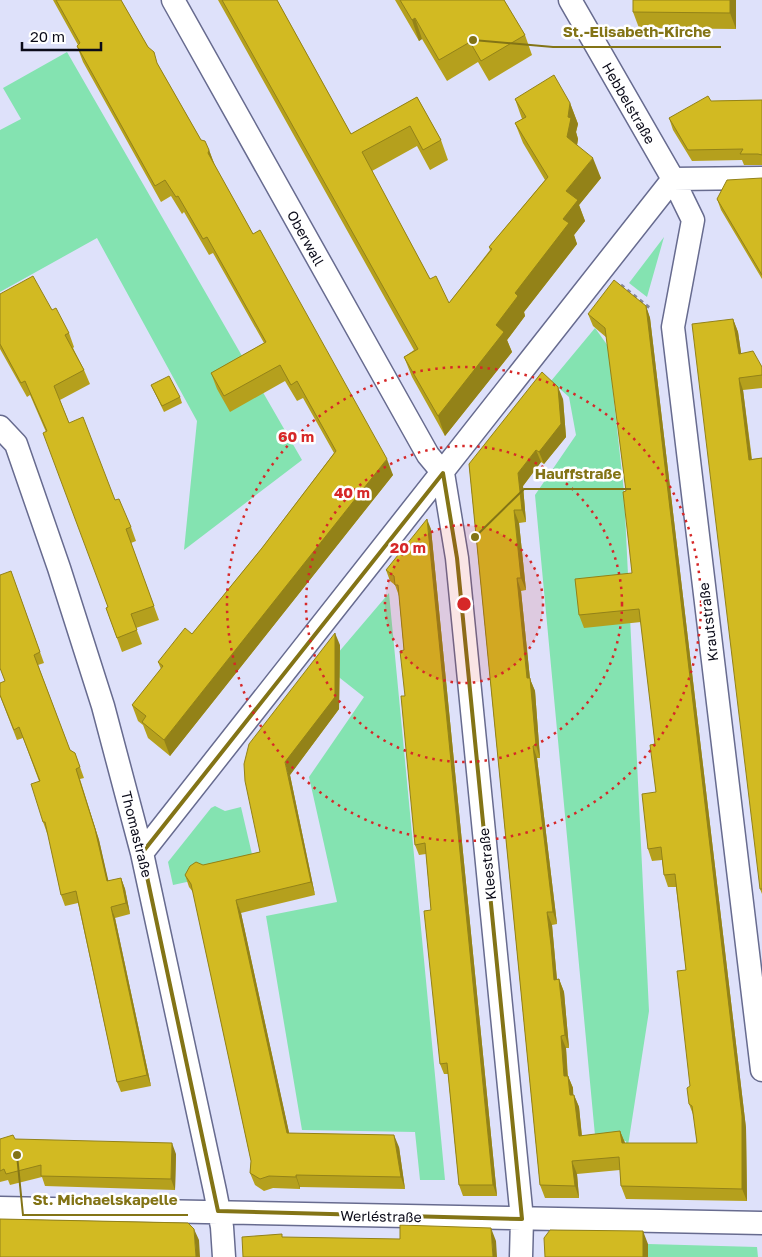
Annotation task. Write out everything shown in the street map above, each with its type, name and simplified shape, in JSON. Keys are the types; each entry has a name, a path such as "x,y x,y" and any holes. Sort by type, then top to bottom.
{"street":[{"name":"Oberwall","path":"173,0 428,455 443,473"},
{"name":"Hebbelstraße","path":"570,0 674,179"},
{"path":"142,853 674,179 762,178"},
{"name":"Krautstraße","path":"674,179 693,220 673,327 762,1070"},
{"name":"Thomastraße","path":"0,427 16,444 59,568 103,706 142,853 222,1227 224,1257"},
{"name":"Kleestraße","path":"443,473 457,558 522,1219 521,1257"},
{"name":"Werléstraße","path":"0,1208 762,1223"}],"path":[{"path":"602,271 673,327"}],"highlighted area":[{"path":"443,473 457,558 522,1219 218,1211 142,853"}],"green space":[{"path":"67,52 302,460 184,550 197,421 97,238 0,292 0,130 21,119 3,88"},
{"path":"664,237 647,297 629,283"},
{"path":"595,328 608,346 624,492 649,1011 627,1152 626,1141 596,1146 535,495 576,435 569,397 551,381"},
{"path":"389,593 445,1180 420,1180 415,1132 302,1130 266,916 337,902 309,777 364,697 326,667"},
{"path":"215,806 225,811 241,807 255,867 173,885 168,862 211,808"},
{"path":"648,1244 757,1247 758,1257 648,1257"}],"building":[{"path":"56,0 121,0 148,47 154,52 157,63 201,140 205,141 209,150 208,153 253,234 260,230 387,459 164,740 142,722 146,716 132,705 163,666 158,662 185,628 192,634 262,548 336,451 297,381 291,385 280,365 224,396 211,373 266,342 207,237 203,239 178,196 176,197 165,180 155,186 77,46 80,43"},
{"path":"222,0 277,0 351,134 417,97 441,140 423,150 410,126 362,152 430,279 436,276 449,303 492,249 489,247 548,177 515,123 526,117 515,99 554,75 570,103 568,117 571,118 567,137 593,158 566,191 578,200 563,219 569,223 515,293 518,296 496,325 504,332 438,416 404,357 418,349"},
{"path":"400,0 504,0 525,35 481,61 470,42 439,60 415,18 412,20"},
{"path":"633,0 730,0 730,13 633,12"},
{"path":"708,96 711,101 762,100 762,155 740,154 743,149 688,150 669,118"},
{"path":"762,178 762,275 717,199 727,180"},
{"path":"33,276 52,310 56,308 69,333 65,335 84,370 54,386 69,423 83,417 115,500 119,499 131,527 126,529 154,606 131,614 137,630 117,638 106,608 108,607 43,433 47,431 25,381 21,383 0,344 0,294"},
{"path":"614,280 646,306 742,1116 742,1189 621,1186 619,1157 572,1161 575,1186 540,1185 469,464 542,372 558,387 561,424 539,452 536,450 518,473 522,510 514,510 521,578 517,578 527,678 530,678 536,745 533,746 553,912 547,912 554,980 559,979 565,1035 561,1036 564,1076 568,1076 570,1095 574,1095 579,1136 620,1131 622,1143 697,1143 692,1106 689,1104 687,1088 690,1086 677,971 686,970 675,874 664,875 661,847 648,849 642,794 656,792 650,745 655,744 639,609 579,615 575,579 632,573 623,492 626,491 605,328 588,314"},
{"path":"733,319 739,354 753,351 762,367 762,375 739,378 749,460 762,458 762,889 760,889 692,324"},
{"path":"169,376 180,397 162,406 151,385"},
{"path":"427,519 493,1185 459,1185 447,1063 440,1064 424,911 431,910 425,843 415,845 401,696 405,696 400,651 404,650 398,585 395,585 394,576 386,570"},
{"path":"11,571 40,652 34,655 70,750 75,753 80,767 76,769 95,829 107,881 121,878 126,903 111,907 147,1075 117,1082 76,891 61,895 45,822 43,822 31,784 40,781 19,727 14,730 0,695 0,683 5,681 0,668 0,575"},
{"path":"335,633 335,697 285,762 311,882 236,900 287,1133 394,1135 401,1177 296,1175 296,1177 269,1176 260,1179 250,1173 251,1161 191,884 185,875 190,866 196,862 203,865 260,852 245,781 244,764 249,744"},
{"path":"13,1135 15,1139 172,1143 171,1179 41,1176 41,1165 6,1174 4,1169 0,1171 0,1139"},
{"path":"0,1219 188,1223 194,1229 196,1257 0,1257"},
{"path":"400,1225 491,1228 493,1257 243,1257 242,1237 282,1234 282,1237 400,1239"},
{"path":"550,1230 643,1231 643,1257 545,1257 544,1238"}],"place":[{"name":"St.-Elisabeth-Kirche","path":"473,40"},
{"name":"Hauffstraße","path":"475,537"},
{"name":"St. Michaelskapelle","path":"17,1155"}]}
